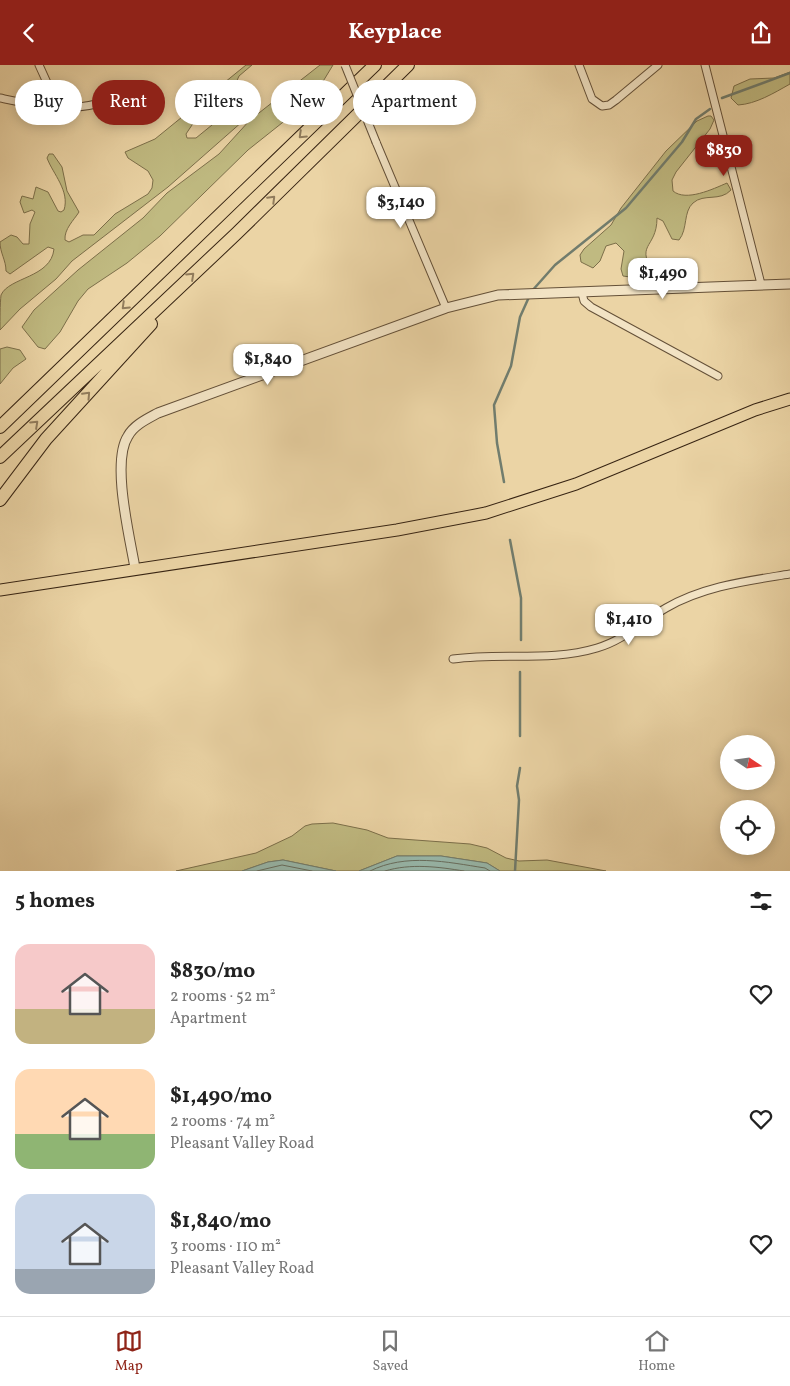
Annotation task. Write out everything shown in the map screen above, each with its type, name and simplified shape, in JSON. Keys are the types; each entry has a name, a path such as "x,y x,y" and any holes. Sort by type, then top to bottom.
{"highway":[{"path":"0,427 375,65"},
{"path":"0,457 168,298 408,65"},
{"path":"0,500 46,439 150,326 168,298"},
{"path":"0,417 20,407"}],"main road":[{"path":"0,590 135,568 397,531 486,513 576,484 754,410 790,399"}],"street":[{"path":"39,65 46,80"},
{"path":"346,65 376,142 446,308"},
{"path":"579,65 592,99 602,106 609,105 616,100 658,65"},
{"path":"705,65 761,284"},
{"path":"0,98 15,101"},
{"path":"135,568 121,463 128,436 142,422 158,413 446,308 498,295 790,284"},
{"path":"582,293 584,301 591,307 718,376"},
{"path":"453,659 478,656 564,654 596,648 630,633 666,608 688,597 733,583 790,574"}],"shaded area":[{"path":"246,65 252,65 239,76 237,80 228,80"},
{"path":"320,65 333,65 324,80 301,80"},
{"path":"790,72 790,84 765,97 751,103 738,105 731,98 734,86 750,79 774,78"},
{"path":"271,104 271,125 279,125 248,150 160,236 127,263 88,289 78,301 60,332 45,349 38,347 22,327 34,310 78,270 143,218 167,193 219,154 245,125 261,125 261,111"},
{"path":"711,116 714,120 710,129 676,172 672,180 673,191 678,194 692,195 727,183 731,190 722,196 702,198 693,203 688,211 684,231 679,240 672,239 663,221 657,218 656,228 646,252 646,258 657,277 655,284 644,286 637,278 623,276 621,269 624,251 616,243 606,246 600,261 593,268 581,262 580,255 584,249 611,225 621,208 666,151 697,121"},
{"path":"175,123 175,125 192,125 186,134 187,138 196,138 212,125 238,125 168,187 72,261 56,279 20,309 0,330 1,295 5,289 46,266 51,259 54,249 48,247 10,274 6,271 0,242 11,235 17,237 23,244 29,244 30,224 35,212 32,210 24,213 20,202 22,196 33,199 36,187 48,192 58,211 64,210 65,196 47,158 49,154 53,154 62,167 67,191 79,212 65,236 65,240 69,242 83,235 94,235 115,214 148,194 152,188 153,180 148,171 128,158 125,152 155,139"},
{"path":"7,347 20,350 26,359 13,368 0,384 0,349"},
{"path":"333,823 367,830 388,838 470,844 487,848 506,858 519,861 547,860 606,871 500,871 487,863 441,856 397,856 359,871 336,871 283,860 268,862 242,871 176,871 256,853 292,836 305,826"}],"water":[{"path":"397,856 441,856 487,863 500,871 359,871"},
{"path":"283,860 336,871 242,871 268,862"}],"waterway":[{"path":"722,98 790,73"},
{"path":"531,292 555,265 626,208 682,142 696,119 710,109"},
{"path":"504,482 497,443 494,405 511,366 520,317 529,297"},
{"path":"510,540 521,598 521,640"},
{"path":"520,672 520,736"},
{"path":"515,871 519,800 517,786 520,768"}]}
